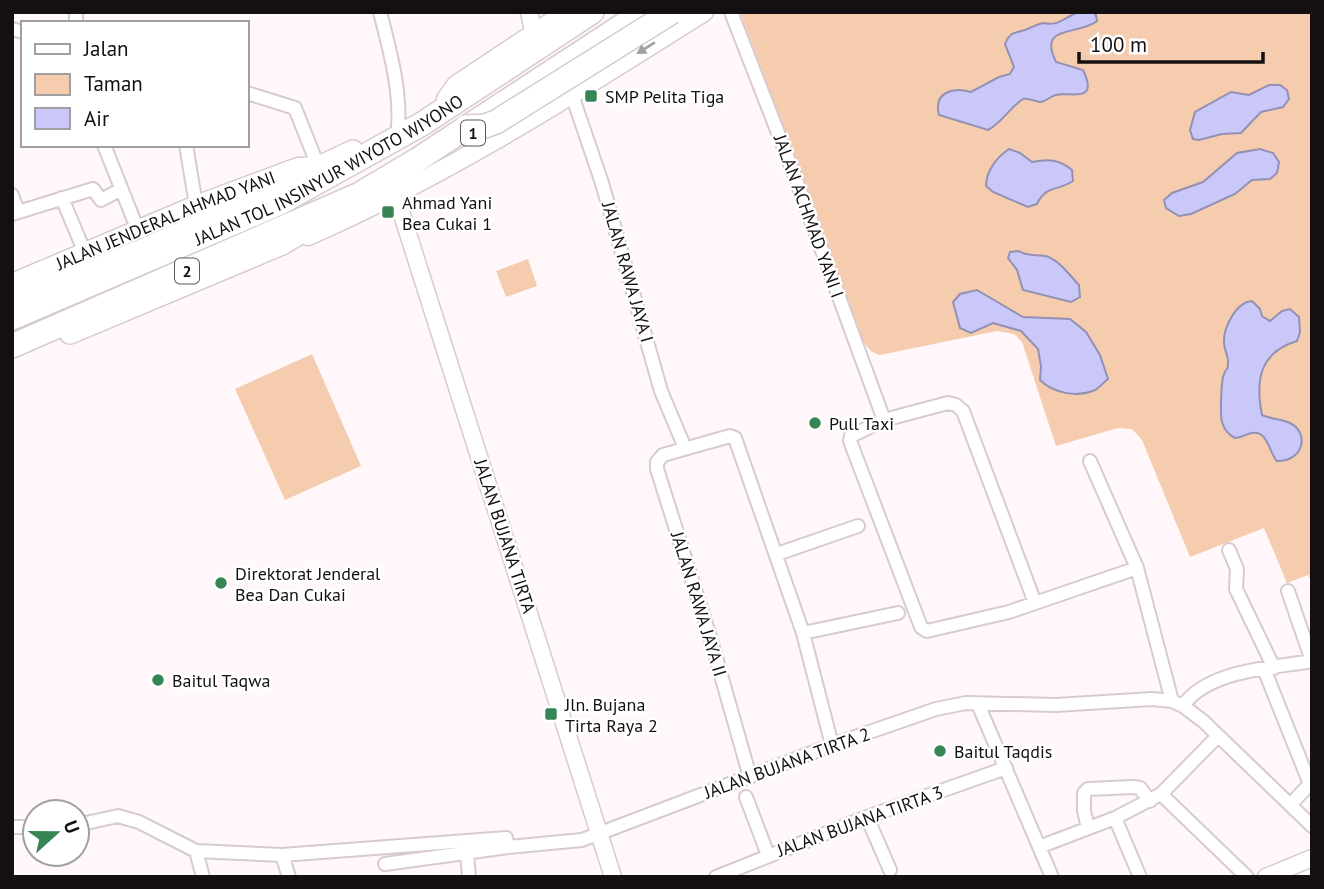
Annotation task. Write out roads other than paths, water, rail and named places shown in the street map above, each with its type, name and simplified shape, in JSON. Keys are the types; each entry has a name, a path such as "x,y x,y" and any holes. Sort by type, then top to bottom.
{"highway":[{"name":"JALAN JENDERAL AHMAD YANI","path":"12,302 139,251 301,180 320,166 462,93 578,12"},
{"name":"JALAN TOL INSINYUR WIYOTO WIYONO","path":"12,318 281,203 422,124 592,12"},
{"name":"JALAN TOL INSINYUR WIYOTO WIYONO","path":"12,346 360,194 417,160 643,12"},
{"name":"1","path":"12,356 282,244 418,169 659,12"},
{"path":"466,127 485,126 496,122 673,12"},
{"path":"12,312 119,272"}],"main road":[{"name":"JALAN JENDERAL AHMAD YANI","path":"446,99 456,85 566,12"},
{"name":"1","path":"282,244 303,239 396,196 572,95 704,12"},
{"name":"JALAN JENDERAL AHMAD YANI","path":"12,283 196,205 298,167 320,166"}],"street":[{"path":"380,12 390,51 399,110 398,127"},
{"path":"529,12 534,34"},
{"name":"JALAN ACHMAD YANI I","path":"731,12 794,174 884,420"},
{"path":"248,93 295,108 320,166"},
{"name":"JALAN RAWA JAYA I","path":"572,95 602,183 661,391 685,448"},
{"path":"105,147 137,228"},
{"path":"186,147 196,205"},
{"path":"12,195 15,213 93,189 101,200 120,190"},
{"name":"JALAN BUJANA TIRTA","path":"396,196 613,877"},
{"path":"62,198 85,253"},
{"path":"1035,603 963,411 948,403 884,420 851,436 850,440 921,626 928,631 1022,609 1137,568"},
{"name":"JALAN RAWA JAYA II","path":"750,777 657,462 663,455 685,448 730,436 735,438 777,554"},
{"path":"1090,461 1137,568 1178,703 1218,736 1312,826"},
{"path":"832,745 803,633 777,554 858,526"},
{"path":"1229,550 1237,569 1236,589 1269,668 1310,784 1290,805"},
{"path":"1178,703 1204,686 1269,668 1312,661 1287,591"},
{"path":"803,633 898,612"},
{"name":"JALAN BUJANA TIRTA 2","path":"508,847 575,842 599,835 832,745 953,704 1056,705 1152,699 1178,703"},
{"path":"978,704 1052,877"},
{"path":"1039,847 1115,818 1156,798 1218,736"},
{"name":"JALAN BUJANA TIRTA 3","path":"716,877 867,817 1006,768"},
{"path":"1088,828 1084,798 1088,789 1140,788 1156,798 1247,877"},
{"path":"746,797 768,855"},
{"path":"91,822 118,816 149,827 196,851 282,855 506,838 508,847 385,864"},
{"path":"867,817 890,870"},
{"path":"1115,818 1140,877"},
{"path":"196,851 203,877"},
{"path":"467,853 469,877"},
{"path":"282,855 289,877"},
{"path":"1266,877 1312,858"}],"water":[{"path":"1079,12 1092,12 1097,21 1089,26 1062,33 1052,42 1056,62 1083,70 1088,88 1085,92 1056,95 1040,102 1023,99 988,130 939,115 939,101 946,93 958,90 971,92 1010,74 1014,67 1005,44 1013,34 1041,24 1054,24"},
{"path":"1269,85 1280,85 1287,90 1289,99 1283,107 1261,112 1241,133 1193,139 1190,130 1195,112 1231,92 1249,95"},
{"path":"1009,149 1032,162 1048,160 1063,164 1072,170 1073,181 1048,191 1037,204 1028,207 993,192 986,186 988,175 996,160"},
{"path":"1260,149 1273,153 1279,162 1277,173 1270,179 1252,180 1235,194 1191,214 1179,216 1166,208 1164,200 1172,193 1203,182 1237,153"},
{"path":"1010,252 1045,256 1055,261 1079,285 1080,297 1071,302 1023,290 1017,270 1008,258"},
{"path":"977,290 1023,317 1070,319 1086,332 1100,355 1108,379 1097,389 1081,394 1058,391 1040,380 1038,349 1021,331 993,323 971,333 960,328 953,302 960,294"},
{"path":"1252,301 1260,309 1262,316 1270,321 1282,311 1290,309 1299,317 1300,332 1297,341 1275,352 1268,360 1260,379 1259,390 1262,415 1290,423 1300,433 1302,439 1298,451 1286,460 1277,461 1262,435 1252,433 1235,438 1227,432 1222,422 1222,383 1228,364 1224,337 1236,311 1246,302"}],"place":[{"name":"SMP Pelita Tiga","path":"591,96"},
{"name":"Ahmad Yani Bea Cukai 1","path":"388,212"},
{"name":"Pull Taxi","path":"815,423"},
{"name":"Direktorat Jenderal Bea Dan Cukai","path":"221,583"},
{"name":"Baitul Taqwa","path":"158,680"},
{"name":"Jln. Bujana Tirta Raya 2","path":"551,714"},
{"name":"Baitul Taqdis","path":"940,751"}]}
